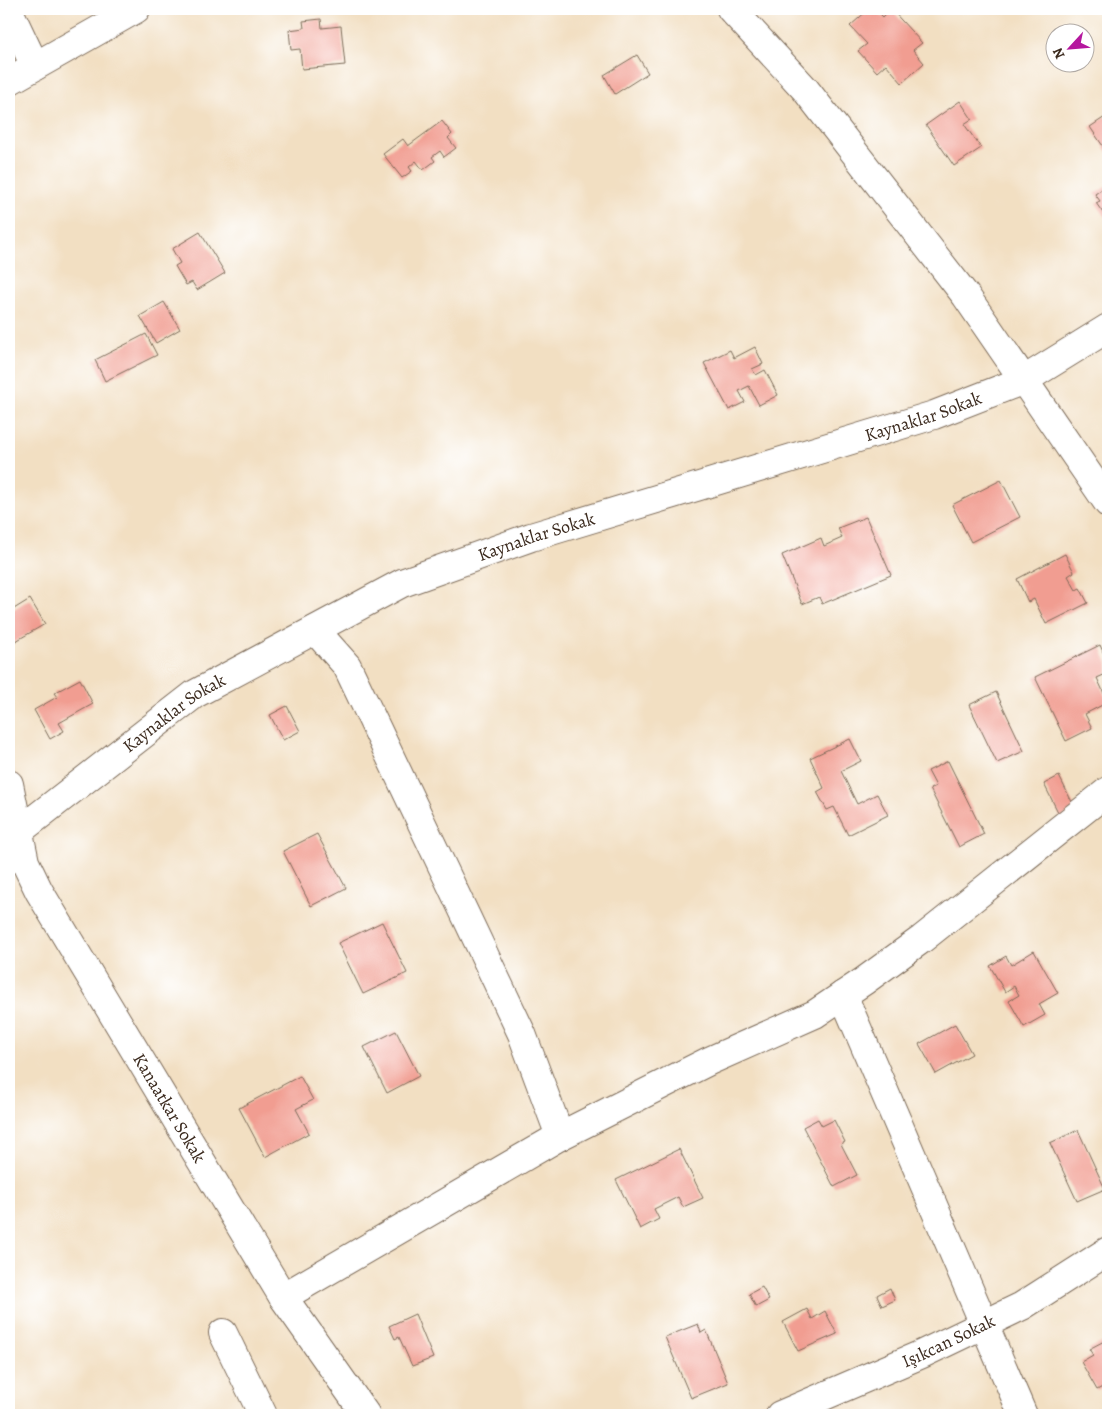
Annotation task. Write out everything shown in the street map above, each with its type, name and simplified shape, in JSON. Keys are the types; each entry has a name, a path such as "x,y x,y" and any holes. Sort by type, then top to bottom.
{"street":[{"path":"9,82 136,9"},
{"path":"731,9 805,89 966,296 1108,503"},
{"path":"9,12 35,66"},
{"name":"Kaynaklar Sokak","path":"13,834 195,694 402,583 531,537 934,415 1024,380 1108,328"},
{"path":"315,630 346,666 522,1034 560,1136"},
{"name":"Kanaatkar Sokak","path":"9,784 13,834 39,890 283,1296 366,1415"},
{"path":"283,1296 560,1136 709,1061 815,1014 922,939 1108,791"},
{"path":"843,995 1023,1415"},
{"name":"Işıkcan Sokak","path":"780,1415 1022,1306 1108,1251"},
{"path":"223,1333 263,1415"}],"building":[{"path":"869,9 875,9 883,17 891,9 922,43 913,50 924,63 902,83 886,64 877,72 858,51 867,44 850,26"},
{"path":"321,19 322,28 341,26 345,65 302,69 300,49 291,50 289,30 304,28 303,21"},
{"path":"637,55 648,73 615,94 604,75"},
{"path":"960,101 972,119 964,124 981,148 954,166 926,125"},
{"path":"1108,115 1108,151 1107,152 1090,127"},
{"path":"442,121 452,134 448,138 456,148 444,157 440,151 432,157 435,161 423,170 416,161 409,167 412,171 402,178 383,154 403,139 408,146"},
{"path":"1108,185 1108,220 1096,203 1100,201 1095,194"},
{"path":"200,232 225,273 197,290 192,282 186,285 175,266 180,263 172,249"},
{"path":"164,302 180,329 156,343 140,316"},
{"path":"146,334 157,355 105,381 95,360"},
{"path":"755,347 763,364 752,369 756,375 765,370 778,395 759,405 749,386 739,391 745,402 729,410 704,363 730,350 734,358"},
{"path":"1001,480 1020,517 971,542 952,505"},
{"path":"866,517 891,575 822,604 819,597 802,604 782,555 821,538 824,546 842,538 838,528"},
{"path":"1065,554 1074,572 1068,576 1076,590 1080,588 1088,603 1046,624 1034,599 1028,602 1017,579"},
{"path":"30,599 45,624 9,645 9,612"},
{"path":"1100,645 1108,663 1108,673 1097,678 1108,702 1085,714 1092,728 1066,741 1035,677"},
{"path":"80,679 93,704 59,723 64,731 50,739 34,710 57,697 54,693"},
{"path":"996,692 1024,751 997,763 969,705"},
{"path":"287,706 300,731 283,740 270,715"},
{"path":"850,739 861,761 841,771 857,804 877,794 888,815 848,835 834,807 827,810 817,792 824,788 810,758"},
{"path":"948,761 984,834 959,847 930,789 936,786 928,771"},
{"path":"1059,776 1076,810 1061,818 1044,784"},
{"path":"317,834 346,888 311,906 283,851"},
{"path":"382,922 407,973 363,994 338,943"},
{"path":"1034,951 1058,993 1039,1004 1045,1015 1024,1027 1009,1001 1019,995 1014,986 1005,992 990,966 1006,956 1011,965"},
{"path":"955,1024 972,1054 936,1074 919,1044"},
{"path":"396,1031 419,1076 387,1093 364,1047"},
{"path":"300,1076 313,1100 296,1109 309,1133 265,1157 239,1108"},
{"path":"818,1119 822,1126 834,1120 845,1142 841,1144 857,1175 834,1187 803,1127"},
{"path":"1078,1130 1105,1189 1077,1201 1050,1143"},
{"path":"679,1149 703,1198 683,1207 678,1197 654,1209 659,1219 640,1229 616,1180"},
{"path":"762,1287 769,1300 756,1307 749,1294"},
{"path":"890,1288 895,1300 882,1306 877,1295"},
{"path":"807,1309 812,1319 825,1311 837,1334 798,1351 783,1322"},
{"path":"415,1314 433,1358 412,1366 399,1337 395,1339 389,1326"},
{"path":"698,1324 701,1333 706,1330 728,1383 691,1398 665,1337"},
{"path":"1108,1339 1108,1384 1097,1390 1081,1362 1093,1355 1089,1349"}]}
